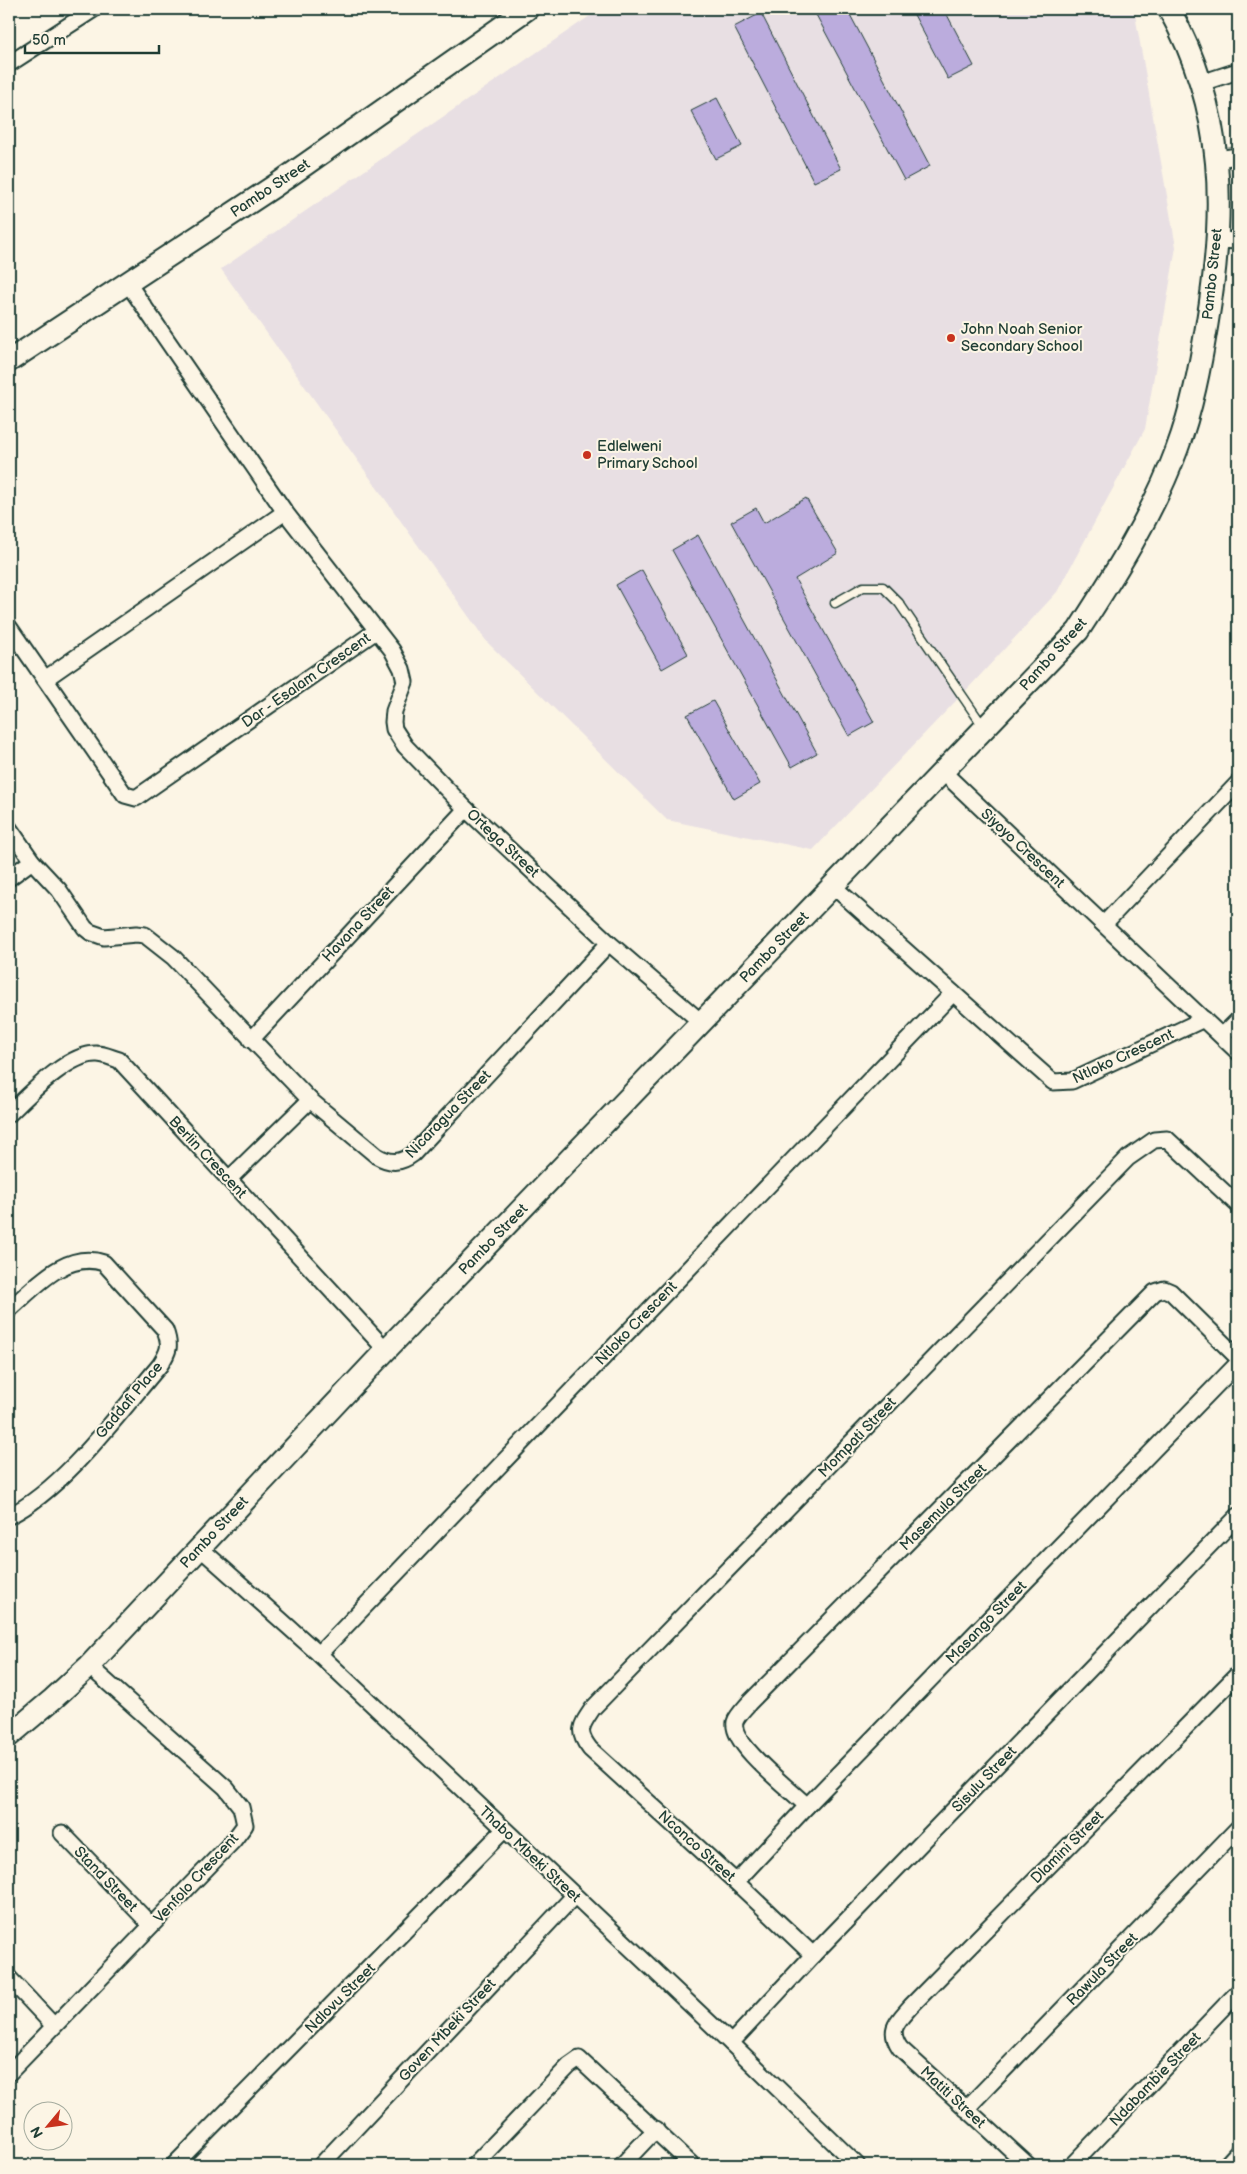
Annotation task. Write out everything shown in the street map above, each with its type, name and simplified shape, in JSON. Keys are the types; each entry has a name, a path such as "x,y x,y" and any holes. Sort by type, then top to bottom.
{"street":[{"path":"9,64 94,9"},
{"name":"Pambo Street","path":"9,361 276,185 527,9"},
{"name":"Pambo Street","path":"9,1736 89,1666 386,1350 1078,631 1129,549 1177,449 1198,378 1215,274 1228,241 1218,159 1201,83 1168,9"},
{"path":"1201,83 1238,71"},
{"path":"1218,159 1238,156"},
{"name":"Dar - Esalam Crescent","path":"9,627 125,796 136,798 376,631 285,512 127,282"},
{"path":"45,679 285,512"},
{"name":"Ortega Street","path":"376,631 392,650 402,669 404,682 394,711 394,729 404,746 466,809 609,943 701,1022"},
{"name":"Siyoyo Crescent","path":"942,772 1238,1052"},
{"path":"1104,924 1238,783"},
{"name":"Havana Street","path":"250,1040 466,809"},
{"name":"Nicaragua Street","path":"9,828 32,861 59,890 90,932 104,937 136,934 150,938 173,957 250,1040 310,1100 377,1156 387,1162 404,1160 413,1154 609,943"},
{"path":"9,878 32,861"},
{"name":"Ntloko Crescent","path":"833,886 1048,1079 1060,1083 1072,1081 1204,1019"},
{"name":"Ntloko Crescent","path":"319,1654 953,993"},
{"path":"1222,1036 1238,1020"},
{"name":"Berlin Crescent","path":"9,1114 52,1074 68,1064 88,1055 98,1054 119,1060 386,1350"},
{"path":"228,1179 310,1100"},
{"name":"Mompati Street","path":"582,1736 581,1725 593,1708 1121,1165 1144,1146 1154,1140 1167,1139 1238,1206"},
{"name":"Gaddafi Place","path":"9,1310 45,1278 65,1265 93,1260 104,1263 166,1330 169,1342 167,1354 160,1365 93,1444 41,1497 9,1516"},
{"name":"Masemula Street","path":"807,1806 753,1756 739,1739 735,1731 735,1720 749,1703 1155,1292 1164,1289 1171,1292 1238,1358"},
{"name":"Masango Street","path":"736,1882 807,1806 1238,1363"},
{"name":"Sisulu Street","path":"731,2043 813,1955 1238,1516"},
{"name":"Thabo Mbeki Street","path":"199,1547 319,1654 731,2043 857,2165"},
{"name":"Venfolo Crescent","path":"9,2073 233,1841 245,1825 241,1807 226,1788 89,1666"},
{"name":"Dlamini Street","path":"897,2022 1238,1674"},
{"name":"Nconco Street","path":"582,1736 590,1749 813,1955"},
{"name":"Rawula Street","path":"966,2110 1238,1828"},
{"name":"Ndlovu Street","path":"174,2165 504,1830"},
{"name":"Stand Street","path":"62,1833 151,1925"},
{"name":"Goven Mbeki Street","path":"321,2165 574,1896"},
{"path":"9,1978 54,2026"},
{"name":"Ndabambie Street","path":"1072,2165 1238,1992"},
{"name":"Matiti Street","path":"897,2022 893,2030 895,2040 900,2048 1028,2165"},
{"path":"474,2165 569,2066 579,2059 656,2129 692,2165"},
{"path":"622,2165 656,2129"},
{"path":"1226,2165 1238,2152"}],"lane":[{"path":"834,603 863,587 883,587 898,603 984,727"}],"shaded area":[{"path":"600,9 1134,9 1176,247 1145,429 1057,592 813,850 667,820 487,642 221,269"}],"building":[{"path":"813,9 847,9 930,166 904,180"},
{"path":"911,9 944,9 974,66 948,79"},
{"path":"761,13 841,169 814,182 734,27"},
{"path":"717,98 742,146 716,159 691,111"},
{"path":"806,498 838,553 795,579 874,722 849,736 731,522 756,508 764,523"},
{"path":"698,535 817,753 792,767 672,550"},
{"path":"642,570 688,654 662,669 616,585"},
{"path":"713,701 760,784 734,799 687,715"}],"place":[{"name":"John Noah Senior Secondary School","path":"951,338"},
{"name":"Edlelweni Primary School","path":"587,455"}]}
